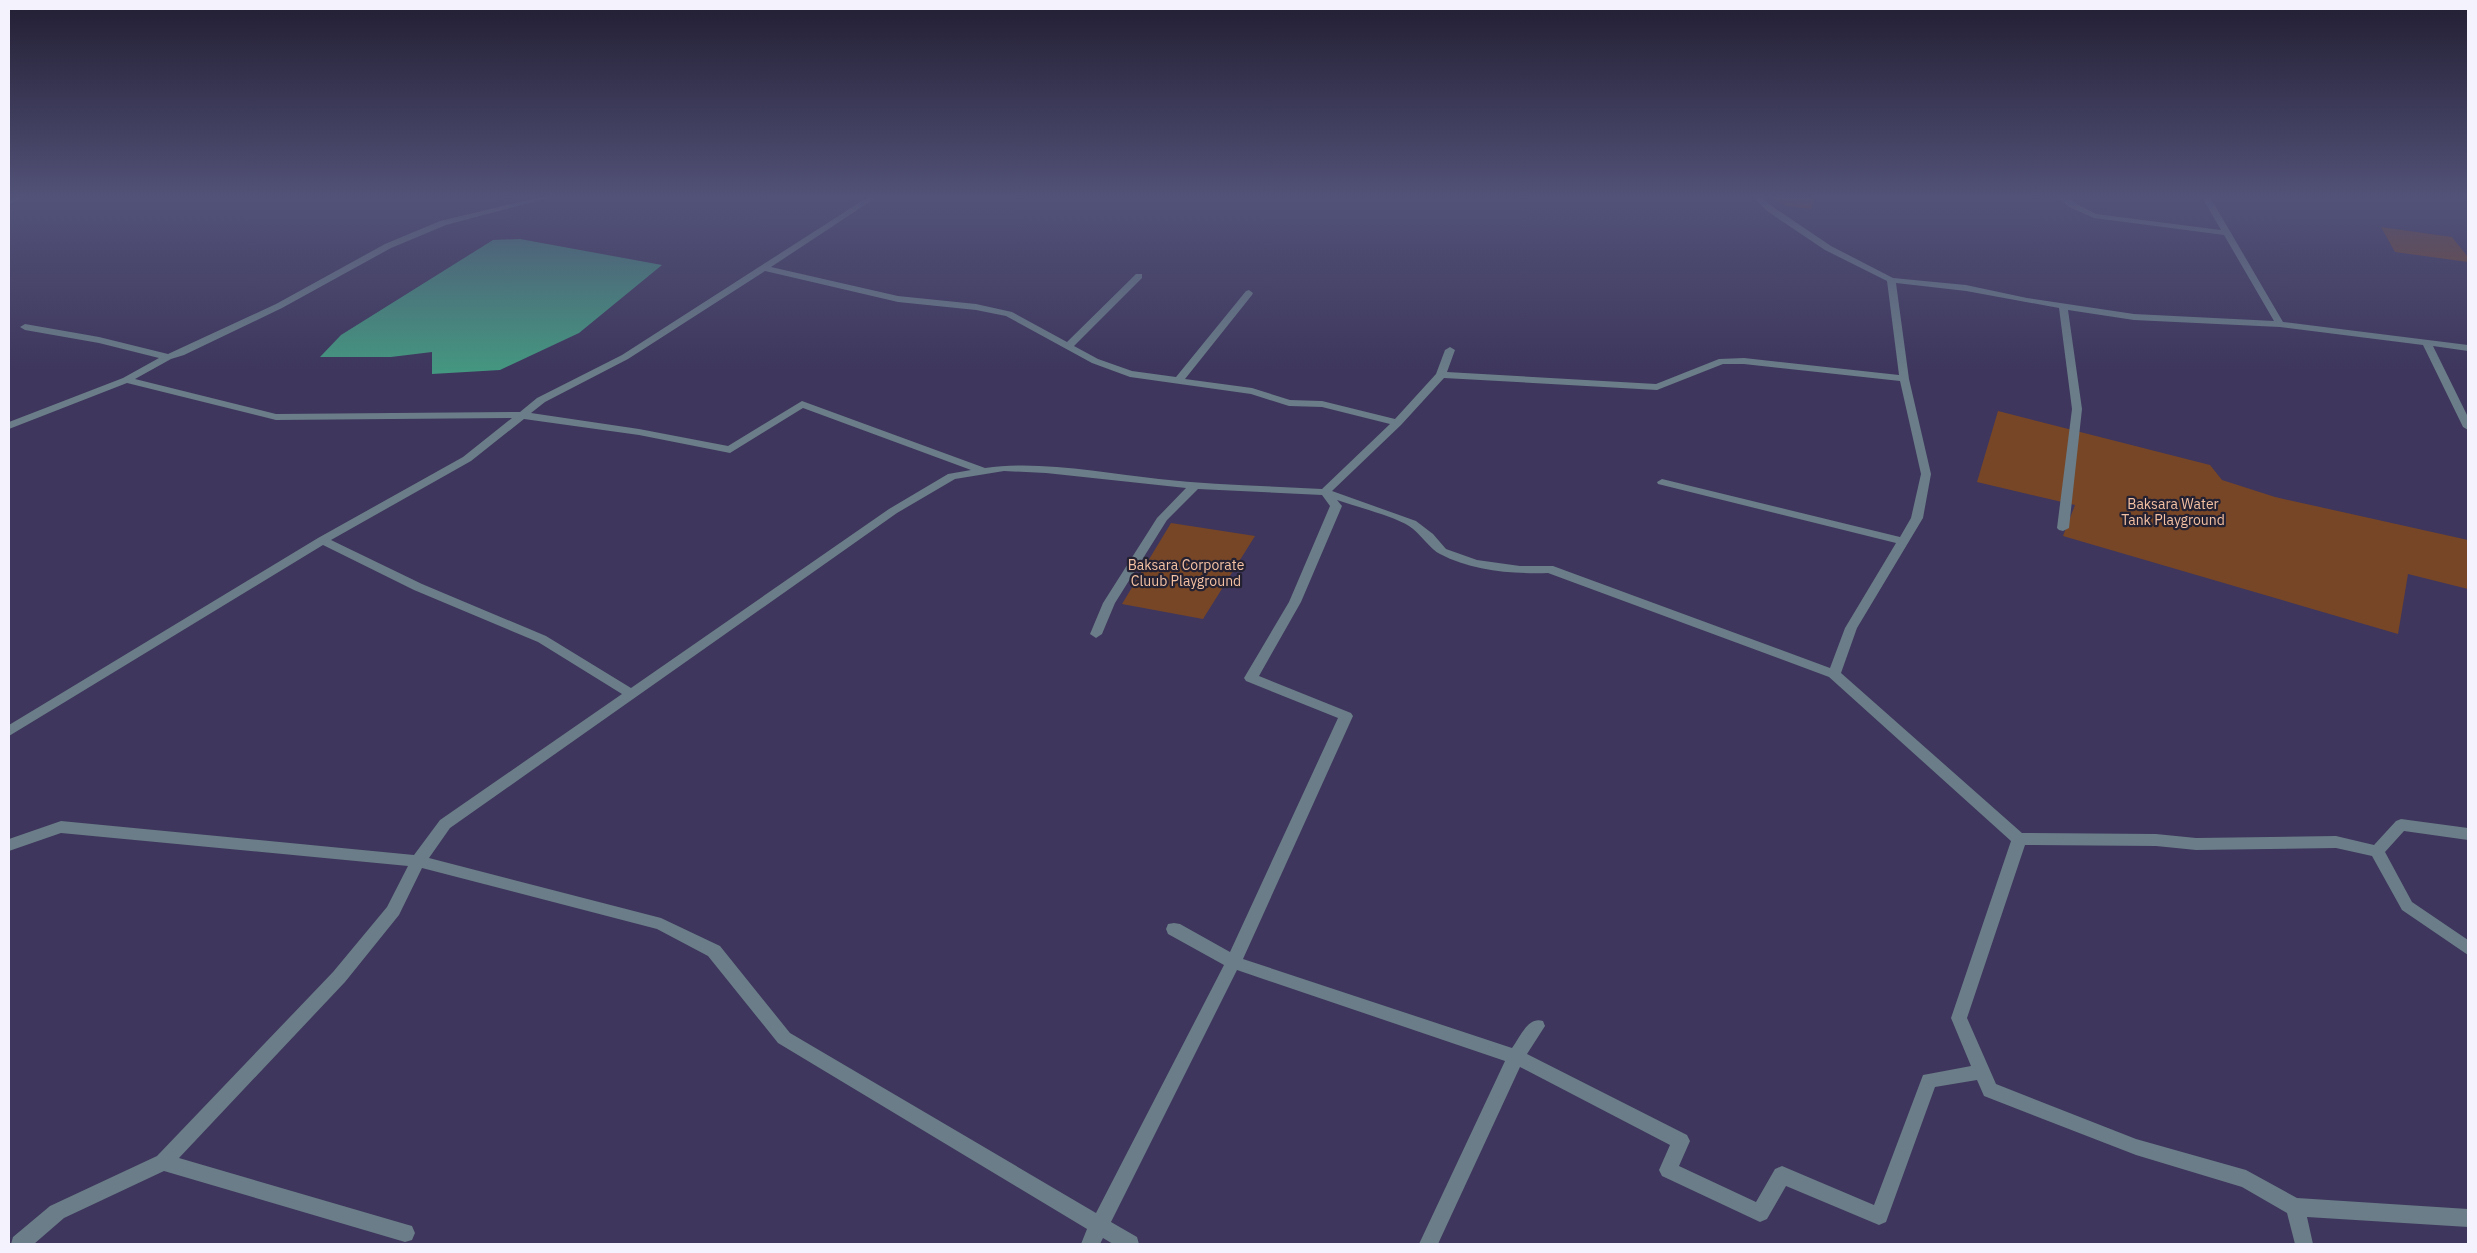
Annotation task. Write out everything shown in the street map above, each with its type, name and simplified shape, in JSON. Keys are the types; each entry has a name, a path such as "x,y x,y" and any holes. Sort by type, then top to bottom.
{"street":[{"path":"9,426 126,380 168,357 181,353 279,306 371,255"},
{"path":"9,731 322,540 467,459 541,400 625,357 784,255"},
{"path":"1843,255 1891,280 1966,288 2026,301 2134,317 2280,324 2468,348"},
{"path":"2241,255 2280,324"},
{"path":"765,268 898,300 976,307 1009,314 1094,360 1130,374 1252,391 1289,403 1322,404 1398,423"},
{"path":"1068,346 1139,276"},
{"path":"1834,674 1851,628 1917,518 1926,474 1904,379 1891,280"},
{"path":"1177,382 1249,293"},
{"path":"2062,528 2077,409 2063,306"},
{"path":"25,327 99,340 168,357"},
{"path":"2427,343 2468,427"},
{"path":"1325,492 1398,423 1441,376 1450,350"},
{"path":"1441,376 1657,387 1722,361 1744,361 1904,379"},
{"path":"126,380 276,417 521,415 639,432 730,450 802,404 983,471"},
{"path":"20,1244 57,1212 164,1162 339,977 393,911 418,861 445,824 893,510 952,476 1004,468 1046,470 1195,486 1325,492 1412,523 1429,536 1442,551 1475,563 1520,570 1549,569 1834,674 2019,839 2156,840 2196,844 2336,842 2377,850"},
{"path":"1662,482 1904,542"},
{"path":"1096,634 1109,603 1163,518 1195,486"},
{"path":"1090,1244 1233,962 1346,716 1250,678 1295,602 1336,506 1325,492"},
{"path":"322,540 418,587 542,639 630,693"},
{"path":"2377,850 2401,825 2468,834"},
{"path":"9,845 61,827 418,861 661,924 714,951 784,1038 1130,1244"},
{"path":"2019,839 1959,1018 1990,1090 2136,1148 2246,1179 2296,1207 2468,1218"},
{"path":"2377,850 2407,906 2468,948"},
{"path":"1174,929 1233,962 1516,1056 1681,1141 1668,1170 1760,1212 1782,1175 1879,1216 1929,1080 1982,1072"},
{"path":"1428,1244 1516,1056 1537,1026"},
{"path":"164,1162 405,1233"},
{"path":"2296,1207 2304,1244"}],"green space":[{"path":"2420,255 2467,255 2468,262"},
{"name":"Baksara Water Tank Playground","path":"1998,411 2210,465 2222,480 2275,497 2468,540 2468,589 2408,574 2398,634 2063,536 2075,505 1977,482"},
{"name":"Baksara Corporate Cluub Playground","path":"1171,523 1255,536 1203,619 1122,604"}],"shaded area":[{"path":"468,255 610,255 662,265 579,333 500,370 432,374 432,352 391,357 320,357 341,335"}]}
